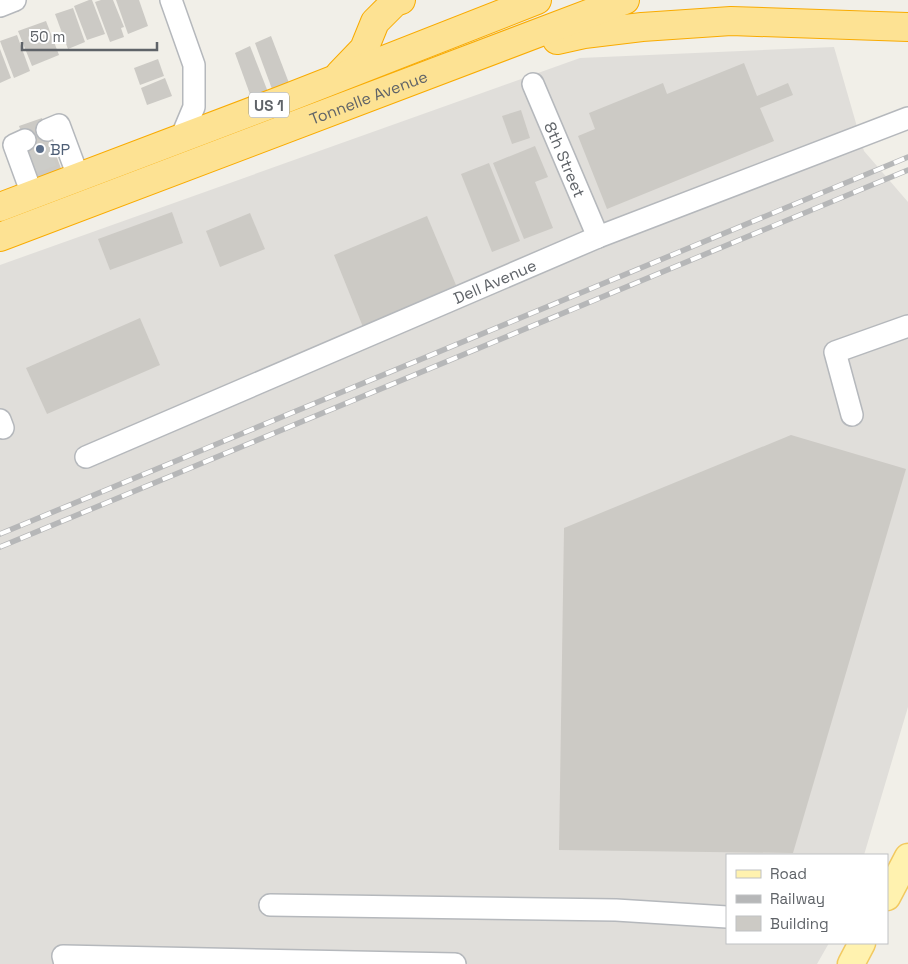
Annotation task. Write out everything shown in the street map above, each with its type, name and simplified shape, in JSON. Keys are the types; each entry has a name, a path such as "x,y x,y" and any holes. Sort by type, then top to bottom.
{"highway":[{"path":"336,79 364,49 375,22 395,2 401,0"},
{"name":"Tonnelle Avenue","path":"19,185 119,162 537,0"},
{"name":"Tonnelle Avenue","path":"0,237 625,0"},
{"path":"491,51 532,46 584,34 642,26 721,22 908,27"}],"main road":[{"path":"888,895 908,857"}],"street":[{"path":"0,6 15,0"},
{"path":"171,0 194,65 194,107 181,138"},
{"name":"8th Street","path":"533,84 598,237"},
{"name":"Dell Avenue","path":"86,458 598,237 908,118"},
{"path":"48,130 59,125 67,157"},
{"path":"25,140 14,145 19,185 67,157 115,152 119,162"},
{"path":"852,416 835,352 908,326"},
{"path":"270,906 616,910 726,917"},
{"path":"65,964 63,956 455,964"}],"shaded area":[{"path":"834,47 864,151 908,202 908,707 864,854 726,854 726,944 828,944 817,964 0,964 0,265 580,58"}],"building":[{"path":"92,0 105,34 87,40 74,6"},
{"path":"113,0 124,27 121,28 124,37 110,42 95,2"},
{"path":"116,0 139,0 148,26 128,34"},
{"path":"73,8 85,42 68,49 55,14"},
{"path":"46,21 59,55 32,66 18,31"},
{"path":"17,35 30,71 14,78 0,41"},
{"path":"271,36 289,83 272,89 255,43"},
{"path":"250,46 268,92 251,97 235,53"},
{"path":"0,49 11,78 0,83"},
{"path":"158,59 164,76 140,85 134,68"},
{"path":"744,63 757,96 788,83 793,95 760,108 774,141 607,209 578,136 595,129 589,113 663,83 667,94"},
{"path":"165,78 172,96 147,105 141,88"},
{"path":"521,110 530,138 512,144 502,116"},
{"name":"BP","path":"42,118 62,171 39,180 19,126"},
{"path":"535,146 548,177 535,182 553,228 524,239 493,163"},
{"path":"489,163 520,241 492,252 461,174"},
{"path":"172,212 183,243 110,270 98,239"},
{"path":"250,213 265,249 220,267 206,231"},
{"path":"427,216 456,285 363,327 334,255"},
{"path":"140,318 160,365 47,414 26,368"},
{"path":"791,435 906,469 793,853 559,850 564,528"}],"tunnel":[{"path":"33,163 57,154"}],"railway":[{"path":"0,534 908,157"},
{"path":"0,547 908,170"}],"place":[{"name":"BP","path":"40,149"}]}
